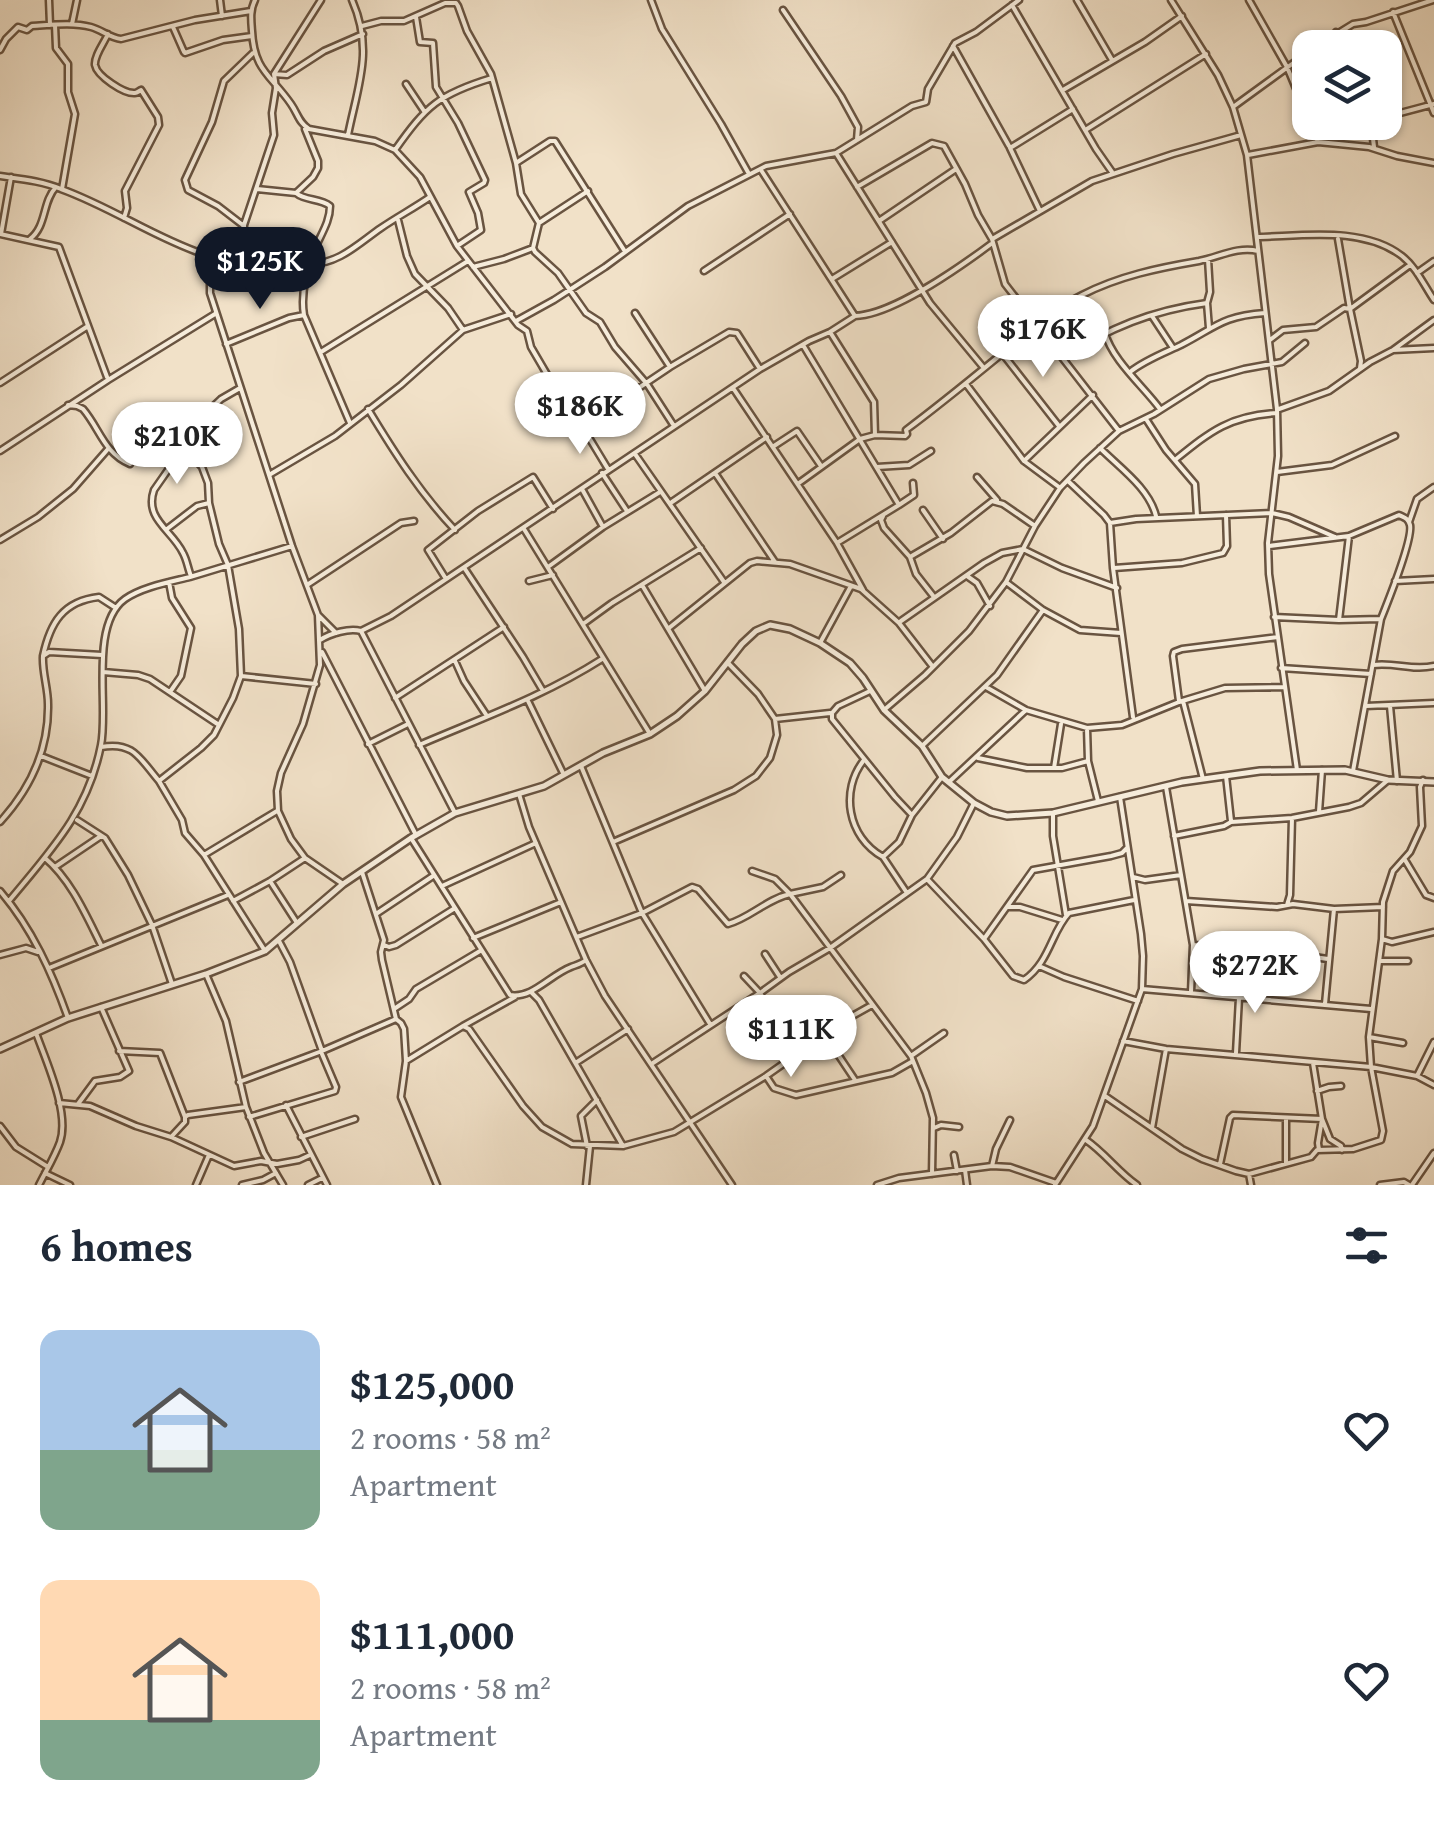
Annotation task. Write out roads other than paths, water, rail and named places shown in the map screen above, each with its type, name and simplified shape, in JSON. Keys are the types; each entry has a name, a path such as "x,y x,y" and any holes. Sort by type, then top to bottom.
{"street":[{"path":"30,240 38,232 49,196 59,188 75,114 68,92 68,64 56,48 50,0"},
{"path":"72,25 77,0"},
{"path":"220,0 222,16"},
{"path":"255,0 251,11 253,53 264,74 291,105 318,161 313,178 296,192"},
{"path":"321,0 274,74 274,135 241,234 218,264 210,293 318,615 320,666 303,724 281,773 278,811 290,839 304,858 344,884"},
{"path":"348,135 364,52 362,26 352,0"},
{"path":"651,0 662,29 750,175"},
{"path":"516,321 570,290 654,233 679,211 766,166 836,153 912,106 926,102 928,90 952,46 1019,0"},
{"path":"1077,0 1112,60"},
{"path":"1171,0 1206,54 1232,108 1247,156 1277,411 1269,574 1297,770"},
{"path":"1250,0 1292,78"},
{"path":"1340,30 1433,0"},
{"path":"362,26 381,21 404,22 445,3 456,3 492,78 523,199 539,224"},
{"path":"1012,4 1113,173"},
{"path":"783,10 841,96 859,129 857,140"},
{"path":"0,50 18,26 28,30 32,26 86,26 121,39 251,11"},
{"path":"1393,12 1434,113"},
{"path":"416,16 420,42 434,43 436,87 486,180 469,192 482,230 457,246"},
{"path":"1062,90 1146,42 1182,16"},
{"path":"173,28 185,53 252,36"},
{"path":"108,34 96,59 99,73 128,92 141,90 159,121 125,192 124,218"},
{"path":"274,74 287,75 324,51 363,34"},
{"path":"952,46 1010,148 1040,211"},
{"path":"244,226 188,190 185,180 212,122 224,80 253,53"},
{"path":"1086,130 1206,54"},
{"path":"1232,108 1292,63"},
{"path":"396,150 424,112 442,98 492,78"},
{"path":"406,84 424,112"},
{"path":"1402,113 1432,105"},
{"path":"1010,148 1073,109"},
{"path":"304,127 375,141 396,150 414,169 457,246 526,330 552,383 608,470"},
{"path":"320,640 336,633 361,631 384,621 760,369 854,316 871,315 923,290 992,241 1092,182 1241,135"},
{"path":"516,163 554,140 626,250"},
{"path":"1373,140 1374,149"},
{"path":"856,186 935,142 944,146 992,241 1005,284 1119,431"},
{"path":"1247,156 1318,142 1374,149 1434,163"},
{"path":"836,153 936,312 984,368"},
{"path":"879,221 956,169"},
{"path":"761,170 854,316"},
{"path":"0,176 59,188 205,256 206,275 212,276"},
{"path":"11,178 0,234 60,248 108,380"},
{"path":"257,189 296,192 330,206 302,298 304,315 350,423"},
{"path":"588,192 539,224 533,248 587,314 600,322 674,426"},
{"path":"310,264 341,256 430,197"},
{"path":"704,270 790,214"},
{"path":"398,218 412,267 463,330"},
{"path":"1257,237 1337,236 1382,245 1400,254 1432,295"},
{"path":"1337,236 1360,370"},
{"path":"831,280 892,242"},
{"path":"473,267 533,248"},
{"path":"798,483 860,439 905,436 906,430 1038,324 1084,294 1126,276 1242,249 1258,251"},
{"path":"1208,259 1209,328"},
{"path":"321,352 468,261"},
{"path":"1416,273 1434,262"},
{"path":"1270,340 1283,330 1316,327 1341,310 1350,309 1410,265"},
{"path":"1064,358 1122,324 1208,303"},
{"path":"1130,372 1233,316 1265,312"},
{"path":"0,451 216,313"},
{"path":"635,313 670,367"},
{"path":"269,475 310,452 401,385 463,330 511,314"},
{"path":"226,344 304,315"},
{"path":"1152,316 1173,348"},
{"path":"1176,460 1222,424 1320,396 1434,320"},
{"path":"0,382 88,326"},
{"path":"582,426 732,331 760,369"},
{"path":"830,332 874,402 876,435"},
{"path":"1105,333 1109,344 1160,410"},
{"path":"884,710 970,631 1006,582 1034,526 1060,488 1119,431 1146,419 1209,379 1244,368 1273,365 1305,344"},
{"path":"802,345 899,505"},
{"path":"1394,350 1434,348"},
{"path":"1002,353 1059,426"},
{"path":"966,384 1024,462 1060,488"},
{"path":"191,576 182,550 153,514 151,498 200,418 240,388"},
{"path":"733,388 837,543 863,591"},
{"path":"1024,462 1093,395"},
{"path":"68,406 83,409 108,448 118,459 130,464"},
{"path":"368,409 406,472 455,530"},
{"path":"1146,419 1158,440 1195,484 1197,516"},
{"path":"774,447 797,431 821,466"},
{"path":"1277,472 1332,465 1395,436"},
{"path":"671,503 767,438"},
{"path":"0,540 74,489 108,448"},
{"path":"160,782 212,738 241,676 239,628 228,565 209,503 208,483 202,467 184,448"},
{"path":"1100,448 1147,494 1156,518"},
{"path":"876,467 909,466 932,451"},
{"path":"634,453 724,582"},
{"path":"715,473 775,562"},
{"path":"602,474 628,511"},
{"path":"447,580 428,550 478,511 532,477 552,509"},
{"path":"977,478 998,501 1034,526"},
{"path":"1068,481 1110,523 1133,719"},
{"path":"837,543 914,495 913,483"},
{"path":"1354,771 1381,619 1417,499 1434,487"},
{"path":"582,489 603,526"},
{"path":"548,568 603,526 660,492"},
{"path":"910,557 942,539 986,505 998,501"},
{"path":"166,530 197,506 209,503"},
{"path":"923,510 942,539"},
{"path":"1110,523 1272,512 1336,537"},
{"path":"1113,568 1182,563 1223,552 1227,546 1226,515"},
{"path":"1268,546 1349,536 1399,515 1409,522"},
{"path":"883,516 884,528 910,557 916,574 935,598"},
{"path":"307,585 401,523 414,521"},
{"path":"524,528 650,734"},
{"path":"1339,620 1349,536"},
{"path":"5,900 45,858 75,818 92,776 104,722 102,655 116,608 129,596 292,546"},
{"path":"583,624 701,548"},
{"path":"899,623 1002,553 1023,549 1056,566 1117,588"},
{"path":"669,628 750,563 790,564 863,591 899,623 933,667"},
{"path":"464,568 543,692"},
{"path":"529,582 553,574"},
{"path":"966,576 977,584 990,606"},
{"path":"1394,580 1434,579"},
{"path":"169,582 172,598 191,628 180,676 169,693"},
{"path":"1006,582 1043,610 1080,630 1121,633"},
{"path":"642,584 705,691"},
{"path":"820,643 852,584"},
{"path":"0,822 25,791 41,756 48,718 43,656 48,632 70,606 85,599 99,596 116,608"},
{"path":"922,746 986,687 1043,610"},
{"path":"318,615 336,633"},
{"path":"1274,617 1381,619"},
{"path":"0,1049 68,1018 265,951 344,884 454,812 565,776 604,753 650,734 705,691 756,631 770,626 790,629 820,643 850,664 884,710 922,746 942,777 974,803 1007,816 1053,813 1203,779 1297,770 1354,771 1388,780 1434,782"},
{"path":"395,698 504,627"},
{"path":"361,631 454,812"},
{"path":"1203,779 1181,702 1174,652 1278,636"},
{"path":"320,648 433,876 505,990 514,997"},
{"path":"43,656 49,652 102,655"},
{"path":"419,745 528,701 602,659"},
{"path":"455,661 487,716"},
{"path":"614,842 734,790 764,766 777,735 776,719 728,663"},
{"path":"1372,665 1390,663 1420,669 1434,666"},
{"path":"1281,668 1371,674"},
{"path":"102,672 144,676 219,725"},
{"path":"241,676 316,684"},
{"path":"986,687 1026,710 1087,728 1112,727 1225,688 1284,687"},
{"path":"871,690 838,706 832,719 912,815"},
{"path":"528,701 565,776"},
{"path":"1366,706 1434,703"},
{"path":"1390,706 1397,780"},
{"path":"949,782 1026,710"},
{"path":"776,719 832,713"},
{"path":"1054,768 1062,722"},
{"path":"368,744 408,724"},
{"path":"1087,728 1088,761 1098,802"},
{"path":"101,747 126,746 160,782 185,832 204,854 265,951"},
{"path":"41,756 92,776"},
{"path":"978,758 1013,767 1062,768 1088,761"},
{"path":"864,760 851,783 850,816 907,893"},
{"path":"581,766 642,913 710,1024"},
{"path":"1319,812 1322,770"},
{"path":"1226,776 1231,822"},
{"path":"882,856 898,842 912,815 942,777"},
{"path":"1174,836 1231,822 1292,818 1361,803 1388,780"},
{"path":"1105,1096 1182,1149 1249,1174 1311,1157 1319,1150 1354,1149 1375,1143 1383,1136 1369,1038 1383,907 1389,880 1422,826 1423,780"},
{"path":"1166,787 1192,945 1191,992"},
{"path":"519,794 536,844 604,996 732,1185"},
{"path":"877,1185 992,1166 1010,1167 1055,1184 1086,1140 1142,989 1143,956 1120,797"},
{"path":"651,1064 830,948 927,879 974,803"},
{"path":"204,854 278,811"},
{"path":"927,879 1016,978 1026,979 1039,966 1064,918 1053,813"},
{"path":"75,818 102,836 128,876 152,925 172,984"},
{"path":"1287,905 1292,818"},
{"path":"56,867 102,836"},
{"path":"442,886 536,844"},
{"path":"984,939 1033,870 1111,856 1127,848"},
{"path":"45,858 56,867 78,901 101,945"},
{"path":"233,901 304,858"},
{"path":"1405,858 1426,896 1434,898"},
{"path":"752,871 775,878 790,894 912,1059 926,1093 934,1128 932,1174"},
{"path":"362,872 384,944 382,960 396,1019 404,1029 406,1062 401,1097 438,1185"},
{"path":"576,937 642,913 695,886 728,924 771,900 823,887 841,875"},
{"path":"1132,877 1145,880 1181,875"},
{"path":"376,914 433,876"},
{"path":"270,881 297,923"},
{"path":"0,891 42,954 68,1018"},
{"path":"49,968 228,894"},
{"path":"1005,908 1014,906 1064,918 1076,910 1134,900"},
{"path":"1186,900 1277,908 1383,907"},
{"path":"474,938 561,902"},
{"path":"384,944 396,945 456,908"},
{"path":"1325,1004 1334,909"},
{"path":"1382,939 1392,942 1434,932"},
{"path":"0,955 26,948 34,940"},
{"path":"249,1117 336,1090 280,941"},
{"path":"1192,945 1235,946 1328,959"},
{"path":"26,948 42,954"},
{"path":"394,1009 416,990 480,951"},
{"path":"765,954 780,977"},
{"path":"406,1062 514,997 586,960"},
{"path":"1379,961 1408,961"},
{"path":"1039,966 1138,1001"},
{"path":"206,974 226,1021 249,1117 283,1185"},
{"path":"744,976 800,1053"},
{"path":"1142,989 1372,1008"},
{"path":"530,992 576,1062 623,1146"},
{"path":"1236,1054 1239,998"},
{"path":"463,1026 542,1128 572,1144 623,1146 666,1136 689,1123 873,1004"},
{"path":"78,1104 95,1082 128,1074 129,1068 101,1007"},
{"path":"239,1082 396,1019"},
{"path":"576,1062 628,1029"},
{"path":"36,1033 63,1128 39,1185"},
{"path":"766,1076 774,1088 796,1094 892,1074 944,1034"},
{"path":"825,1035 854,1080"},
{"path":"1369,1038 1403,1043"},
{"path":"1122,1041 1166,1049 1371,1068 1417,1076 1434,1085"},
{"path":"1417,1076 1434,1042"},
{"path":"1152,1128 1166,1049"},
{"path":"119,1051 160,1053 186,1117 171,1137"},
{"path":"1313,1063 1322,1120 1330,1139 1342,1150"},
{"path":"1317,1091 1340,1086"},
{"path":"586,1185 588,1146 581,1116 597,1100"},
{"path":"59,1103 90,1106 234,1166 299,1160 310,1155"},
{"path":"286,1105 327,1185"},
{"path":"186,1117 246,1107"},
{"path":"1220,1164 1233,1115 1322,1120"},
{"path":"1286,1118 1286,1163"},
{"path":"301,1137 355,1119"},
{"path":"992,1166 1010,1120"},
{"path":"1319,1150 1322,1120"},
{"path":"0,1126 22,1152 48,1167"},
{"path":"934,1128 960,1127"},
{"path":"1086,1140 1137,1185"},
{"path":"1380,1185 1411,1185 1434,1152"},
{"path":"196,1185 209,1155"},
{"path":"954,1155 956,1171"},
{"path":"965,1170 967,1185"},
{"path":"242,1185 276,1173"},
{"path":"45,1174 70,1185"},
{"path":"1249,1174 1250,1185"},
{"path":"308,1185 323,1178"}]}
